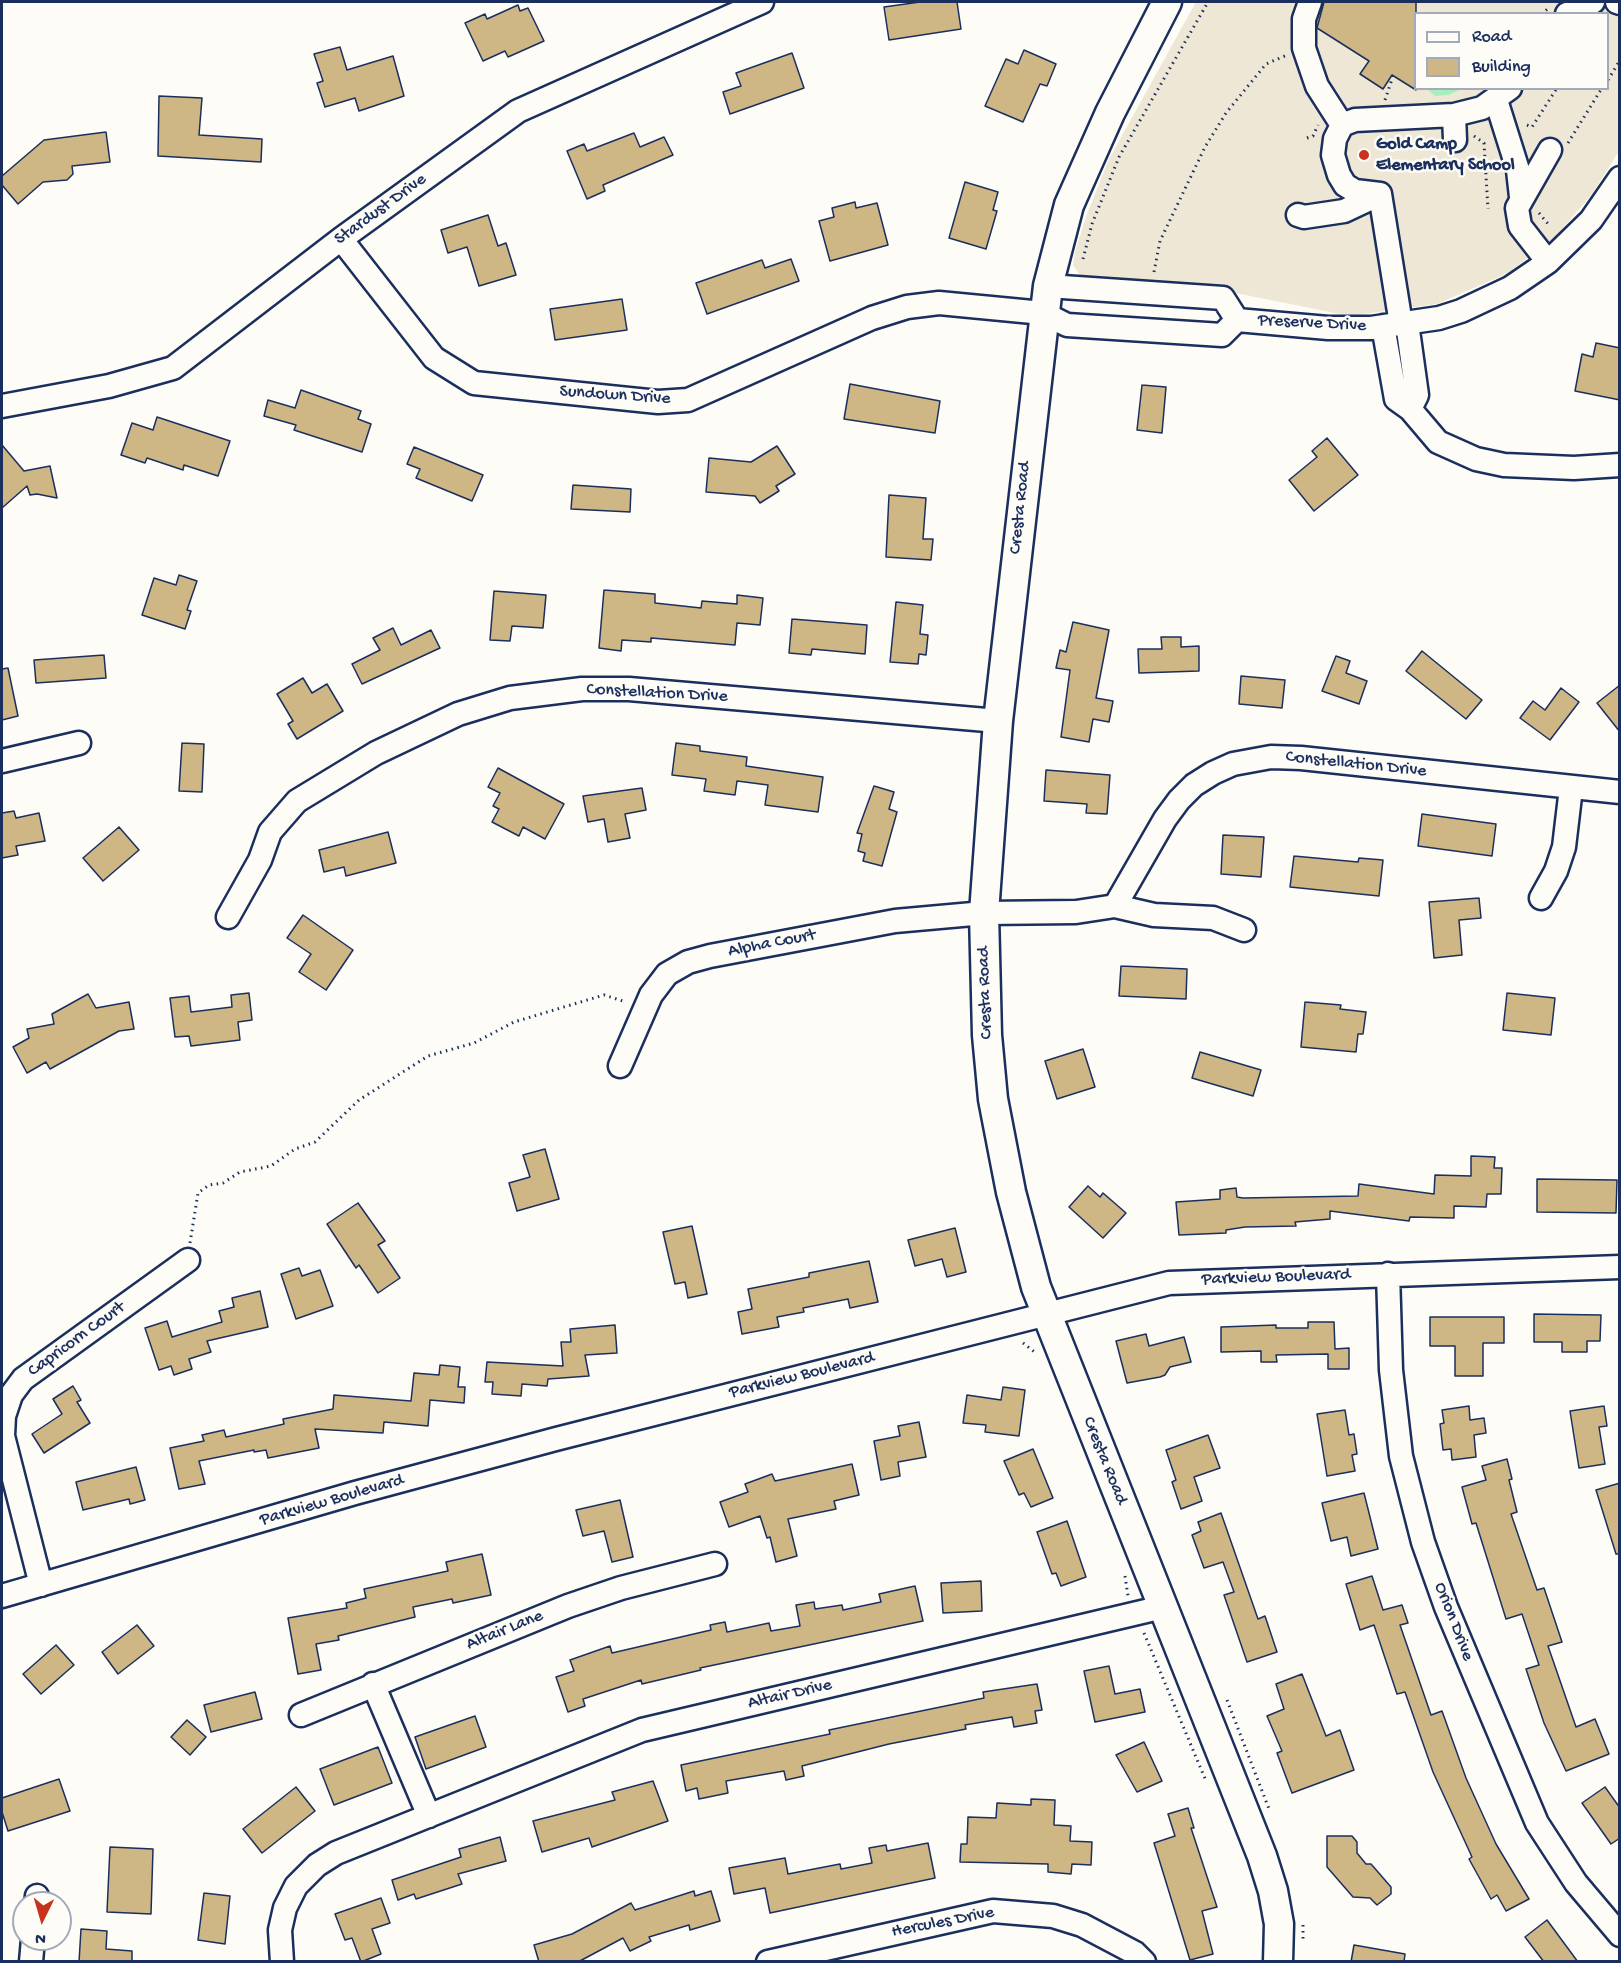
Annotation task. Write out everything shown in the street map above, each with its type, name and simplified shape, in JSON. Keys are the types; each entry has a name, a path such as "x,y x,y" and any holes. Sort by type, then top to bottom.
{"main road":[{"name":"Cresta Road","path":"1167,2 1110,113 1069,205 1043,314 998,722 984,913 987,1035 993,1099 1011,1192 1045,1313 1262,1856 1273,1891 1279,1924 1278,1962"}],"street":[{"name":"Stardust Drive","path":"2,406 109,386 173,368 341,239 518,111 762,2"},
{"path":"1310,2 1304,19 1304,48 1317,86 1342,125"},
{"path":"1571,12 1593,2"},
{"path":"1380,194 1355,191 1345,185 1338,175 1333,155 1335,139 1342,125 1355,120 1454,115 1482,108 1503,94 1521,197"},
{"path":"1454,115 1455,140"},
{"path":"1548,262 1520,226 1517,208 1521,197 1550,150"},
{"name":"Preserve Drive","path":"1237,320 1328,328 1397,324 1439,318 1484,302 1529,276 1548,262 1591,220 1620,178"},
{"path":"1298,215 1304,217 1344,212 1380,194"},
{"path":"1380,194 1397,324 1417,395 1410,409 1438,442 1476,459 1542,467 1620,465"},
{"name":"Sundown Drive","path":"341,239 434,358 474,383 558,392 672,403 688,400 872,318 907,307 939,303 1043,314"},
{"name":"Preserve Drive","path":"1048,286 1223,298 1237,320"},
{"path":"1130,329 1133,292"},
{"name":"Preserve Drive","path":"1043,314 1067,325 1222,335 1237,320"},
{"name":"Constellation Drive","path":"228,917 260,860 270,832 297,801 376,753 458,714 510,698 582,689 629,689 998,722"},
{"path":"2,761 79,743"},
{"name":"Constellation Drive","path":"1115,906 1165,819 1179,800 1194,785 1233,764 1271,757 1301,758 1571,789 1620,792"},
{"path":"1541,898 1556,871 1564,847 1571,789"},
{"path":"984,913 1076,912 1115,906 1154,915 1213,918 1244,930"},
{"name":"Alpha Court","path":"620,1066 646,1008 667,974 688,962 857,927 984,913"},
{"name":"Capricorn Court","path":"41,1585 2,1434 4,1416 11,1395 23,1379 188,1260"},
{"name":"Parkview Boulevard","path":"2,1596 355,1493 1045,1313 1169,1283 1620,1267"},
{"name":"Orion Drive","path":"1388,1274 1391,1370 1401,1456 1423,1542 1446,1607 1537,1822 1576,1883 1620,1935"},
{"name":"Altair Lane","path":"301,1715 373,1684 589,1599 621,1588 715,1564"},
{"name":"Altair Drive","path":"282,1962 280,1929 285,1908 296,1886 316,1865 336,1852 642,1730 1162,1607"},
{"path":"373,1684 429,1816"},
{"name":"Hercules Drive","path":"768,1962 993,1911 1053,1916 1082,1925 1136,1953 1144,1962"}],"path":[{"path":"1083,259 1092,224 1119,157 1208,2"},
{"path":"1154,272 1160,241 1183,189 1204,147 1226,113 1266,64 1304,48"},
{"path":"1609,78 1620,60"},
{"path":"1381,110 1392,79"},
{"path":"1527,125 1533,127 1556,90"},
{"path":"1454,115 1470,133 1484,143 1488,210"},
{"path":"188,1260 198,1193 209,1185 223,1182 240,1172 271,1166 294,1149 315,1142 359,1100 428,1056 474,1043 514,1022 604,995 646,1008"},
{"path":"1023,1343 1040,1355"},
{"path":"1125,1575 1128,1596 1207,1784"}],"shaded area":[{"name":"Gold Camp Elementary School","path":"1196,2 1619,2 1619,151 1592,194 1555,237 1508,273 1437,304 1356,315 1340,314 1205,287 1082,278 1073,265 1087,214 1109,159"}],"green space":[{"path":"1428,90 1460,90 1448,95 1435,96"}],"building":[{"path":"920,2 957,2 961,29 889,40 884,7"},
{"path":"1324,2 1416,2 1414,89 1392,75 1383,89 1360,74 1369,61 1317,28"},
{"path":"518,5 520,11 528,8 544,41 508,57 505,51 483,61 465,23 485,14 487,19"},
{"path":"340,47 347,70 393,56 404,96 359,111 355,98 325,107 317,83 323,81 314,54"},
{"path":"1024,50 1056,64 1047,86 1040,84 1023,122 985,106 1006,59 1018,64"},
{"path":"792,53 804,88 730,114 723,92 741,86 736,73"},
{"path":"159,96 202,98 199,135 262,139 261,162 158,156"},
{"path":"106,132 110,162 72,166 73,174 67,180 43,182 18,204 2,185 2,176 44,140"},
{"path":"634,133 640,147 664,137 673,155 603,185 605,191 587,199 567,151 584,144 587,151"},
{"path":"965,182 998,192 993,210 997,211 986,249 949,238"},
{"path":"855,202 856,208 877,203 888,245 830,261 819,221 834,217 832,208"},
{"path":"488,215 498,246 506,243 516,275 479,286 467,247 448,253 441,230"},
{"path":"791,259 799,281 707,314 696,283 762,260 765,268"},
{"path":"622,299 627,330 555,340 550,309"},
{"path":"1596,343 1620,348 1620,400 1575,391 1582,354 1593,357"},
{"path":"850,384 940,401 935,433 844,419"},
{"path":"1142,385 1166,387 1162,433 1137,430"},
{"path":"301,390 361,411 358,419 371,424 362,452 294,430 296,425 264,416 268,400 295,408"},
{"path":"157,417 230,441 218,476 184,465 183,470 147,458 145,463 121,455 132,423 153,430"},
{"path":"1327,438 1358,475 1314,511 1289,480 1317,457 1312,451"},
{"path":"2,445 24,471 50,466 57,498 30,495 27,486 2,508"},
{"path":"777,446 795,474 776,486 779,491 760,503 755,496 706,492 709,458 751,462"},
{"path":"414,447 483,475 472,501 416,478 420,469 407,464"},
{"path":"573,485 631,489 630,512 571,509"},
{"path":"889,495 926,498 923,539 933,539 931,560 886,557"},
{"path":"179,575 197,581 187,610 191,611 185,629 142,615 154,578 176,585"},
{"path":"604,590 655,594 655,603 701,608 702,601 737,604 737,595 763,598 760,625 737,623 735,645 651,638 651,642 622,640 621,651 599,648"},
{"path":"494,591 546,595 543,628 512,626 510,641 490,640"},
{"path":"896,602 923,605 920,634 928,635 926,655 919,654 918,664 890,662"},
{"path":"792,619 867,625 865,654 812,649 811,655 789,653"},
{"path":"1073,622 1109,630 1096,698 1113,701 1109,722 1093,719 1089,742 1061,737 1070,670 1056,668 1060,650 1066,652"},
{"path":"393,628 401,645 431,630 440,648 362,684 352,664 380,650 373,638"},
{"path":"1161,637 1181,637 1181,647 1199,646 1199,671 1139,673 1138,649 1162,649"},
{"path":"1422,651 1482,700 1466,719 1406,671"},
{"path":"104,655 106,678 36,683 34,660"},
{"path":"1336,656 1350,661 1346,673 1367,681 1359,704 1322,691"},
{"path":"8,668 18,716 2,720 2,669"},
{"path":"1241,676 1285,680 1282,708 1239,704"},
{"path":"303,678 312,693 327,684 343,711 297,739 288,724 293,721 277,694"},
{"path":"1620,685 1620,732 1597,703"},
{"path":"1561,688 1579,702 1550,740 1520,718 1533,701 1545,710"},
{"path":"182,743 204,744 202,792 179,791"},
{"path":"676,743 700,746 700,751 747,757 746,766 823,777 818,812 765,805 768,785 737,781 735,795 704,791 706,779 672,775"},
{"path":"498,768 564,804 545,839 523,827 519,836 492,822 499,809 493,806 500,793 488,787"},
{"path":"1046,770 1110,775 1107,814 1086,813 1087,804 1044,801"},
{"path":"874,786 894,792 889,809 897,812 882,866 863,861 865,853 858,851 862,834 857,833"},
{"path":"642,788 646,810 625,814 630,838 608,842 604,819 588,822 583,796"},
{"path":"14,811 16,818 39,813 45,841 16,846 18,855 2,858 2,813"},
{"path":"1422,814 1496,824 1492,856 1418,846"},
{"path":"119,827 139,850 103,881 83,858"},
{"path":"388,832 396,863 346,876 344,867 324,872 319,850"},
{"path":"1223,835 1264,837 1261,877 1221,874"},
{"path":"1294,856 1358,862 1359,858 1383,860 1379,896 1290,887"},
{"path":"1479,898 1481,918 1459,920 1462,955 1434,958 1429,902"},
{"path":"303,915 353,950 326,990 299,972 311,954 287,938"},
{"path":"1121,966 1187,969 1186,999 1119,996"},
{"path":"249,993 252,1020 238,1022 240,1040 191,1046 189,1036 175,1037 170,998 189,996 191,1012 232,1007 231,995"},
{"path":"1507,993 1555,998 1551,1035 1503,1030"},
{"path":"88,994 96,1008 129,1002 134,1029 119,1031 50,1069 46,1062 27,1073 13,1047 29,1038 27,1029 54,1024 52,1014"},
{"path":"1305,1002 1341,1005 1340,1009 1366,1012 1363,1034 1358,1034 1356,1052 1301,1047"},
{"path":"1083,1049 1095,1087 1057,1099 1045,1061"},
{"path":"1200,1052 1261,1070 1253,1096 1192,1078"},
{"path":"545,1149 559,1199 517,1211 509,1183 530,1177 523,1155"},
{"path":"1471,1156 1495,1157 1494,1168 1502,1168 1501,1194 1487,1194 1486,1207 1454,1206 1454,1218 1410,1217 1409,1221 1330,1211 1330,1219 1295,1222 1296,1226 1245,1227 1226,1230 1226,1233 1179,1235 1176,1202 1220,1199 1220,1190 1236,1188 1237,1197 1243,1198 1358,1196 1359,1184 1434,1194 1435,1175 1471,1176"},
{"path":"1537,1179 1617,1180 1616,1213 1537,1212"},
{"path":"1088,1186 1100,1197 1103,1193 1126,1213 1103,1238 1069,1207"},
{"path":"358,1203 385,1241 378,1245 400,1278 378,1293 359,1265 356,1268 327,1224"},
{"path":"692,1226 707,1294 688,1298 685,1282 675,1284 663,1232"},
{"path":"955,1228 966,1272 947,1277 942,1259 915,1266 908,1240"},
{"path":"869,1261 878,1302 850,1308 848,1299 803,1308 804,1312 777,1317 779,1327 742,1334 738,1312 752,1309 748,1289 809,1277 809,1273"},
{"path":"299,1268 302,1276 320,1270 333,1306 296,1319 281,1274"},
{"path":"260,1291 268,1327 207,1341 211,1352 189,1359 192,1369 174,1375 171,1366 159,1370 145,1328 167,1321 172,1337 222,1322 219,1311 234,1307 232,1298"},
{"path":"1534,1314 1601,1315 1600,1341 1587,1341 1587,1352 1562,1352 1562,1342 1534,1342"},
{"path":"1430,1317 1504,1317 1504,1343 1483,1343 1483,1376 1455,1376 1455,1346 1430,1346"},
{"path":"1308,1322 1334,1322 1335,1349 1349,1348 1349,1369 1328,1369 1328,1354 1276,1355 1277,1362 1261,1362 1261,1351 1221,1352 1221,1327 1276,1325 1276,1328 1308,1328"},
{"path":"615,1325 617,1353 585,1355 589,1376 548,1379 547,1386 522,1384 521,1396 492,1394 493,1382 485,1382 487,1362 563,1366 561,1342 571,1342 570,1329"},
{"path":"1146,1334 1149,1346 1184,1337 1191,1362 1170,1367 1165,1375 1160,1377 1127,1383 1116,1341"},
{"path":"440,1365 460,1367 458,1387 465,1387 464,1403 430,1400 428,1426 384,1422 383,1433 315,1429 319,1448 268,1458 266,1450 254,1452 254,1450 199,1461 205,1484 179,1489 170,1448 204,1441 202,1435 224,1430 226,1437 284,1424 283,1419 333,1409 334,1395 411,1401 414,1373 439,1375"},
{"path":"73,1386 81,1400 77,1402 90,1423 44,1453 32,1434 62,1414 53,1399"},
{"path":"1003,1387 1025,1390 1019,1436 985,1432 986,1425 963,1423 967,1395 1001,1400"},
{"path":"1469,1406 1470,1420 1484,1418 1486,1433 1474,1435 1476,1457 1452,1460 1451,1449 1443,1450 1440,1424 1444,1423 1442,1410"},
{"path":"1604,1406 1607,1426 1599,1427 1605,1464 1579,1468 1570,1411"},
{"path":"1345,1410 1349,1435 1354,1434 1357,1454 1352,1455 1355,1471 1327,1476 1317,1414"},
{"path":"919,1422 926,1457 898,1462 900,1476 881,1480 874,1441 900,1436 898,1426"},
{"path":"1208,1435 1220,1468 1194,1477 1202,1501 1181,1509 1172,1482 1176,1480 1166,1450"},
{"path":"1033,1449 1053,1498 1031,1507 1024,1493 1019,1495 1004,1461"},
{"path":"1507,1459 1512,1479 1509,1480 1517,1512 1511,1514 1537,1590 1544,1588 1562,1642 1548,1646 1576,1727 1595,1719 1609,1754 1566,1771 1544,1723 1526,1669 1539,1665 1522,1614 1506,1619 1476,1523 1472,1524 1462,1487 1486,1480 1482,1466"},
{"path":"852,1464 859,1495 834,1501 836,1509 788,1519 797,1556 776,1562 770,1537 767,1538 760,1516 729,1527 720,1502 748,1492 745,1484 772,1474 775,1481"},
{"path":"136,1467 145,1500 130,1504 129,1499 83,1510 76,1482"},
{"path":"1620,1483 1620,1554 1616,1554 1596,1490"},
{"path":"1364,1493 1378,1549 1351,1556 1347,1537 1331,1541 1322,1503"},
{"path":"620,1500 633,1557 612,1562 604,1531 583,1536 576,1510"},
{"path":"1221,1513 1258,1619 1265,1616 1277,1652 1247,1662 1224,1595 1234,1592 1223,1562 1204,1568 1192,1535 1201,1531 1198,1522"},
{"path":"1067,1521 1086,1577 1061,1586 1056,1573 1052,1574 1037,1532"},
{"path":"482,1554 491,1595 453,1603 452,1599 413,1607 415,1617 338,1636 339,1640 316,1644 321,1670 298,1674 288,1618 347,1608 346,1603 366,1598 364,1589 448,1571 446,1562"},
{"path":"1372,1576 1383,1610 1402,1605 1408,1623 1400,1625 1431,1715 1442,1711 1466,1778 1496,1844 1529,1899 1506,1911 1497,1895 1491,1899 1469,1859 1472,1857 1433,1772 1405,1692 1397,1694 1374,1625 1360,1630 1346,1584"},
{"path":"981,1581 982,1611 943,1613 941,1583"},
{"path":"915,1586 923,1621 700,1668 701,1670 642,1684 641,1680 583,1699 585,1706 568,1712 556,1677 574,1671 570,1660 610,1646 612,1653 711,1630 710,1625 725,1622 727,1632 769,1623 771,1631 800,1626 796,1605 814,1602 815,1609 842,1605 843,1610 881,1602 879,1594"},
{"path":"137,1625 154,1646 118,1674 102,1652"},
{"path":"56,1645 74,1665 41,1694 23,1674"},
{"path":"1109,1666 1115,1694 1140,1689 1145,1712 1095,1722 1084,1671"},
{"path":"1302,1674 1326,1736 1340,1730 1354,1770 1292,1793 1277,1753 1282,1751 1267,1716 1284,1709 1276,1684"},
{"path":"1037,1684 1042,1710 1035,1711 1037,1723 1014,1727 1012,1717 965,1725 966,1729 889,1744 802,1766 804,1776 786,1780 784,1771 726,1781 728,1793 699,1799 697,1788 686,1791 681,1765 830,1734 829,1730 984,1698 983,1692"},
{"path":"255,1692 262,1719 211,1732 204,1705"},
{"path":"475,1716 486,1747 426,1769 415,1737"},
{"path":"187,1720 206,1737 190,1755 171,1737"},
{"path":"1144,1742 1162,1781 1137,1792 1116,1755"},
{"path":"378,1747 392,1783 334,1805 320,1769"},
{"path":"59,1779 70,1811 8,1831 2,1812 2,1798"},
{"path":"653,1781 668,1821 592,1847 589,1838 542,1852 533,1821 615,1800 612,1792"},
{"path":"296,1787 315,1811 262,1853 243,1829"},
{"path":"1605,1787 1620,1808 1620,1838 1611,1844 1582,1803"},
{"path":"1031,1799 1055,1800 1054,1825 1071,1826 1070,1841 1092,1842 1091,1865 1072,1864 1071,1874 1048,1872 1048,1864 960,1862 961,1844 967,1844 968,1817 996,1818 997,1803 1031,1805"},
{"path":"1188,1808 1194,1828 1191,1828 1217,1907 1202,1911 1213,1954 1190,1960 1154,1843 1175,1836 1168,1814"},
{"path":"1327,1836 1352,1836 1357,1842 1357,1853 1366,1864 1371,1864 1391,1887 1391,1894 1377,1905 1370,1898 1353,1897 1327,1867"},
{"path":"500,1837 506,1861 458,1874 462,1884 416,1899 414,1894 398,1900 392,1880 461,1857 459,1849"},
{"path":"928,1843 935,1878 770,1913 765,1888 734,1894 729,1868 785,1858 788,1874 840,1864 841,1869 872,1863 869,1848 886,1845 887,1851"},
{"path":"110,1847 153,1849 151,1914 107,1912"},
{"path":"694,1891 695,1896 711,1891 720,1921 690,1930 689,1925 649,1937 651,1941 630,1951 623,1938 578,1962 539,1962 534,1945 572,1934 631,1903 635,1910"},
{"path":"204,1893 230,1896 225,1944 198,1940"},
{"path":"381,1898 390,1923 372,1929 381,1954 361,1962 352,1938 345,1940 335,1914"},
{"path":"1547,1920 1578,1962 1544,1962 1525,1937"},
{"path":"81,1929 107,1931 106,1949 132,1951 132,1962 79,1962"},
{"path":"1354,1945 1405,1954 1404,1962 1351,1962"}],"place":[{"name":"Gold Camp Elementary School","path":"1364,155"}]}
